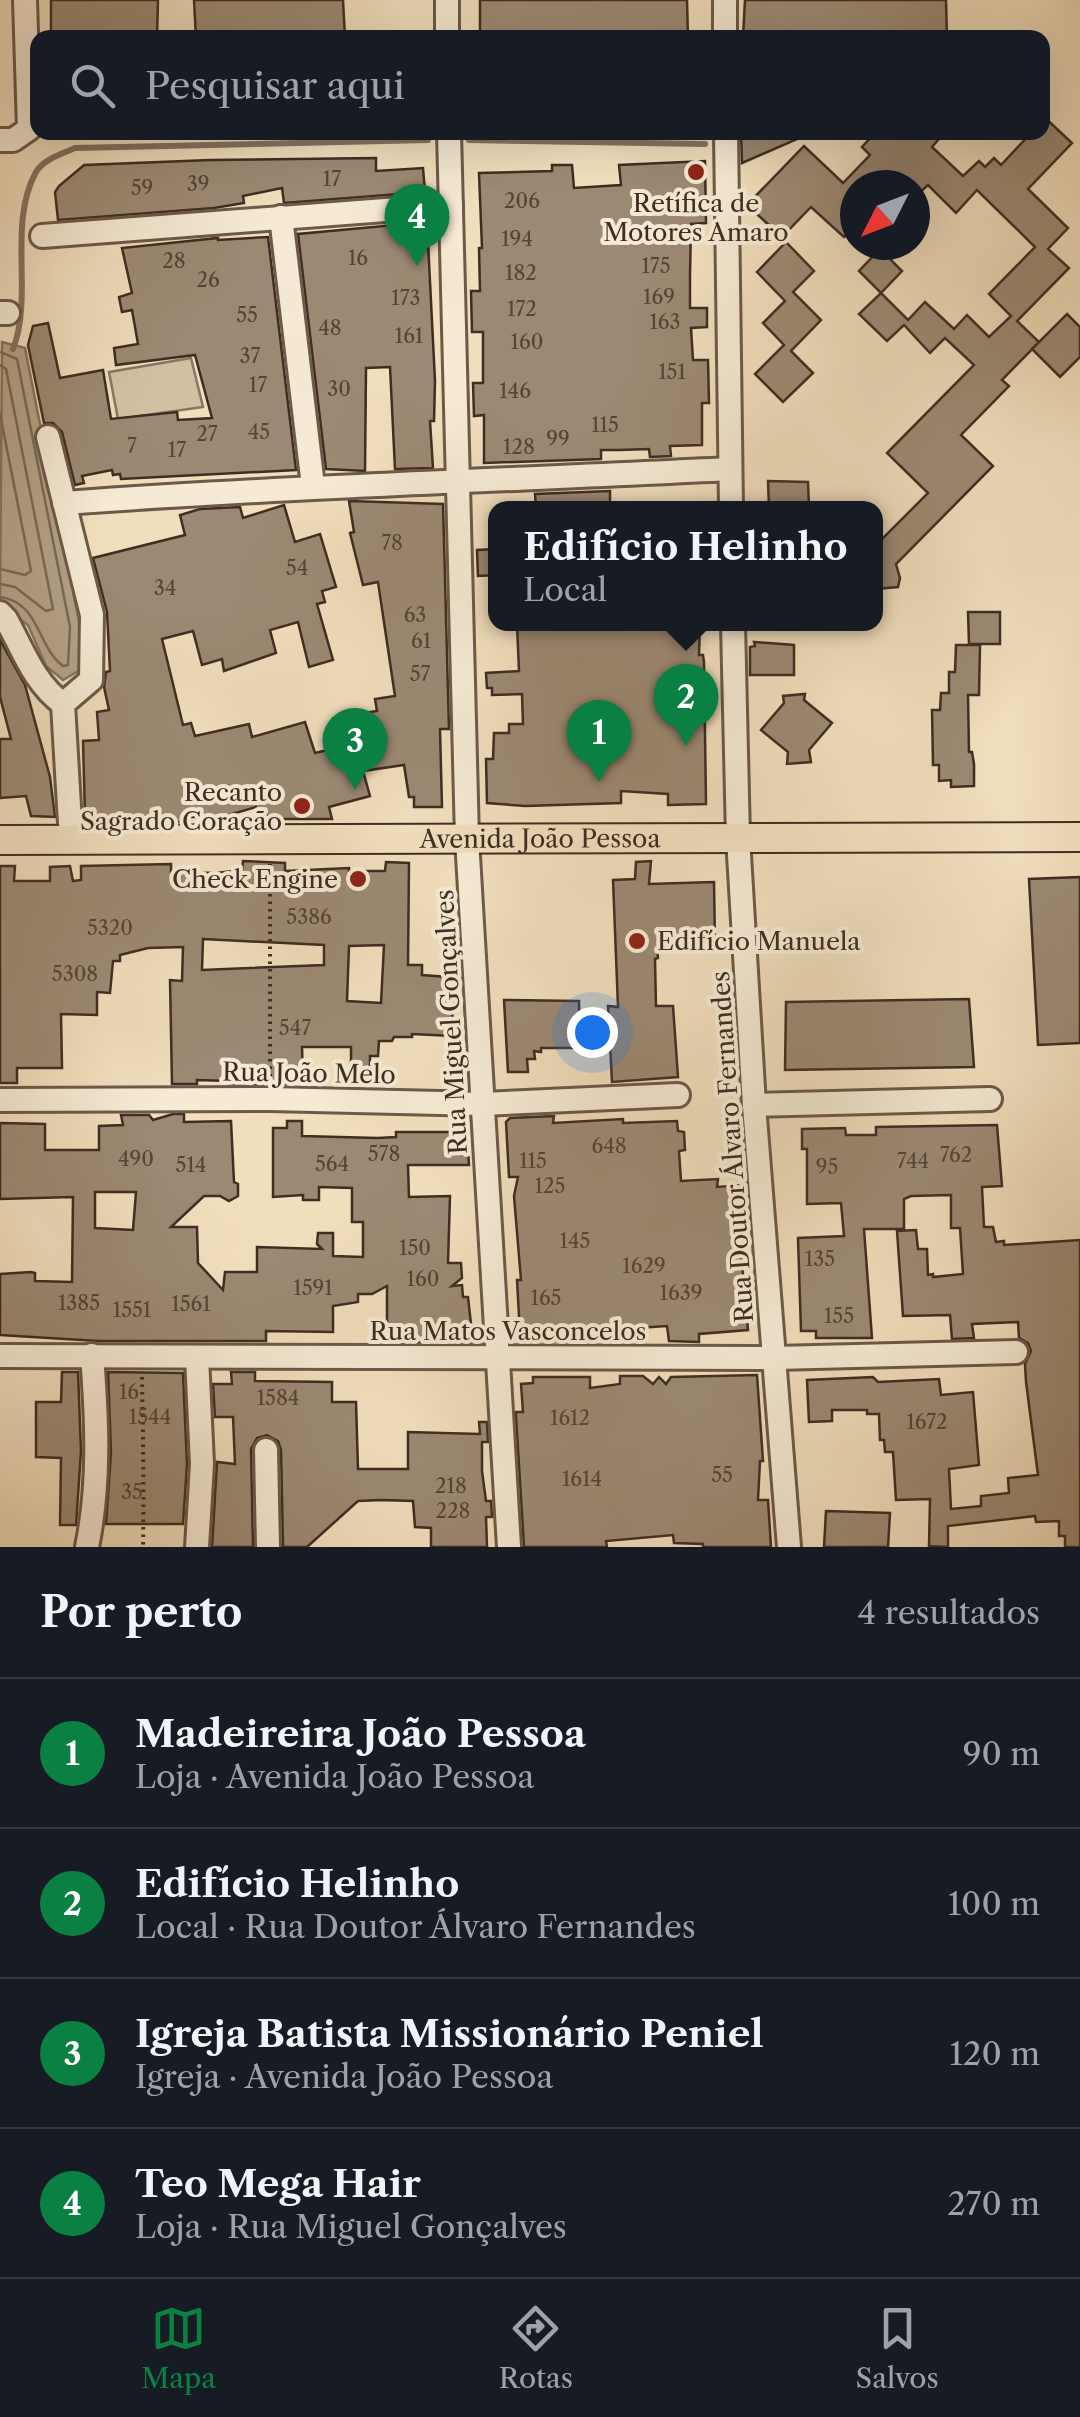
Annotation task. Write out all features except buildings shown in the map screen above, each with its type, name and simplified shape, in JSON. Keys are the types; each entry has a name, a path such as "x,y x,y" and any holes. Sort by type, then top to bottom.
{"main road":[{"name":"Avenida João Pessoa","path":"0,840 1080,838"}],"street":[{"path":"0,140 21,136 29,129 25,0"},
{"path":"447,0 447,30"},
{"path":"725,0 725,30"},
{"name":"Rua Miguel Gonçalves","path":"449,140 467,839 509,1547"},
{"path":"726,140 731,501"},
{"path":"42,236 450,205"},
{"path":"281,217 313,486"},
{"path":"48,437 92,615 91,680 63,704"},
{"path":"64,503 313,486 730,469"},
{"path":"0,613 35,676 63,704 71,840"},
{"name":"Rua Doutor Álvaro Fernandes","path":"733,631 738,838 754,1105 789,1547"},
{"name":"Rua João Melo","path":"0,1100 270,1099 484,1104 678,1095"},
{"path":"754,1105 990,1099"},
{"name":"Rua Matos Vasconcelos","path":"0,1356 776,1358 1016,1352"},
{"path":"86,1547 96,1500 92,1355"},
{"path":"198,1356 202,1464 198,1547"},
{"path":"266,1450 268,1547"}],"path":[{"path":"270,840 270,1099"},
{"path":"141,1356 143,1547"}],"shaded area":[{"path":"191,358 203,407 118,419 109,372"}],"water":[{"path":"2,342 25,348 80,627 80,670 63,680 46,666 28,625 0,604"}],"waterway":[{"path":"13,349 21,306 23,214 36,172 54,157 75,148 428,140"},
{"path":"469,140 705,144"}],"place":[{"name":"Retífica de Motores Amaro","path":"696,172"},
{"name":"Teo Mega Hair","path":"417,266"},
{"name":"Edifício Helinho","path":"686,746"},
{"name":"Madeireira João Pessoa","path":"599,782"},
{"name":"Igreja Batista Missionário Peniel","path":"355,790"},
{"name":"Recanto Sagrado Coração","path":"302,806"},
{"name":"Check Engine","path":"358,879"},
{"name":"Edifício Manuela","path":"637,941"}]}
